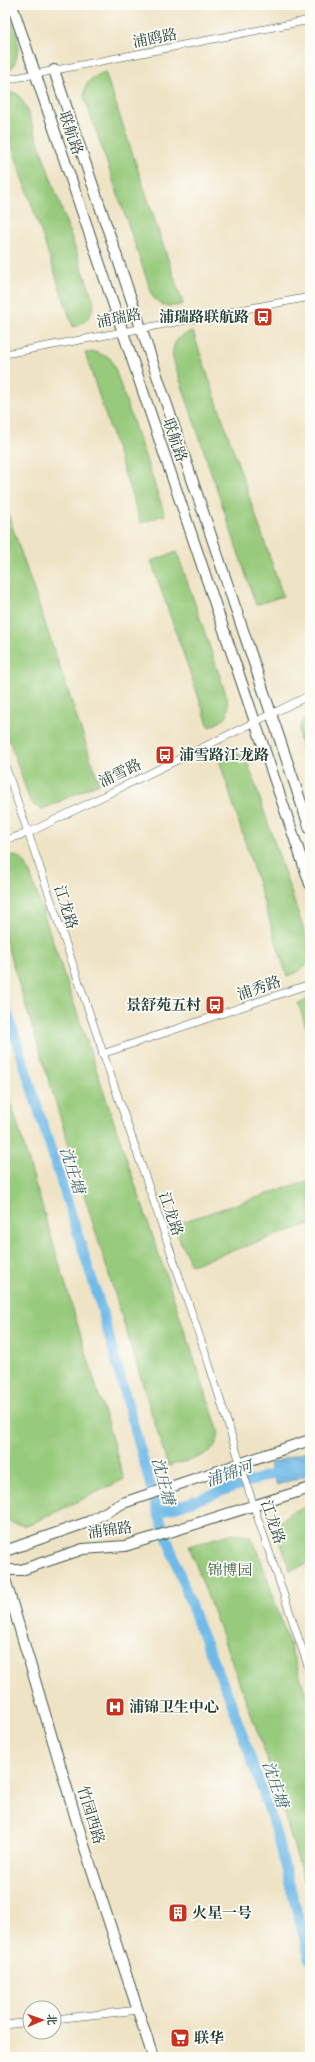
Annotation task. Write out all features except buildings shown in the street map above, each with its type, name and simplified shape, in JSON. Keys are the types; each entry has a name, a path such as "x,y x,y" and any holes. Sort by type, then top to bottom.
{"street":[{"name":"联航路","path":"12,5 310,884"},
{"name":"浦鸥路","path":"5,80 310,20"},
{"name":"联航路","path":"54,70 310,830"},
{"name":"浦瑞路","path":"5,354 141,327 310,297"},
{"name":"浦雪路","path":"5,840 28,833 254,721 310,695"},
{"name":"江龙路","path":"5,765 102,1054 209,1364 254,1507 310,1672"},
{"name":"浦秀路","path":"102,1054 310,984"},
{"name":"浦锦路","path":"5,1551 88,1522 123,1503 310,1440"},
{"name":"浦锦路","path":"5,1570 21,1570 83,1549 125,1546 254,1507 310,1488"},
{"name":"竹园西路","path":"5,1579 82,1839 139,2010 153,2057"},
{"path":"62,2019 139,2010"},
{"path":"5,2025 22,2023"}],"green space":[{"path":"5,5 7,5 17,36 18,51 13,67 5,72"},
{"path":"105,72 183,304 167,306 163,305 153,297 84,96 86,87 90,80"},
{"path":"5,92 18,94 26,107 94,302 92,312 88,318 82,323 73,327 5,125"},
{"path":"193,332 283,596 256,605 173,359 174,344 183,335"},
{"path":"95,352 110,358 114,366 165,515 141,523 85,353"},
{"path":"5,505 99,783 43,809 34,805 29,798 5,728"},
{"path":"177,552 227,697 228,709 226,716 220,722 209,727 151,561"},
{"path":"310,712 310,770 299,733 304,719"},
{"path":"229,752 236,753 241,756 249,766 310,949 310,962 296,973 287,976 218,756"},
{"path":"5,855 20,858 29,871 218,1429 218,1438 215,1446 202,1456 194,1459 168,1466 5,939"},
{"path":"310,999 310,1038 298,1003"},
{"path":"5,1083 124,1479 27,1526 8,1522 5,1512"},
{"path":"310,1180 310,1224 191,1265 173,1225"},
{"path":"310,1506 310,1563 290,1570 279,1539 278,1524 291,1512"},
{"name":"锦博园","path":"230,1534 250,1536 258,1551 310,1706 310,1900 266,1755 189,1546"}],"water":[{"path":"310,1450 310,1474 277,1485 269,1464"}],"waterway":[{"name":"沈庄塘","path":"5,1005 101,1307 158,1513 199,1627 230,1699 272,1819 310,1960"},
{"name":"浦锦河","path":"158,1513 310,1461"}],"place":[{"name":"浦瑞路联航路","path":"263,317"},
{"name":"浦雪路江龙路","path":"165,755"},
{"name":"景舒苑五村","path":"215,1005"},
{"name":"浦锦卫生中心","path":"115,1707"},
{"name":"火星一号","path":"178,1913"},
{"name":"联华","path":"180,2038"}]}
